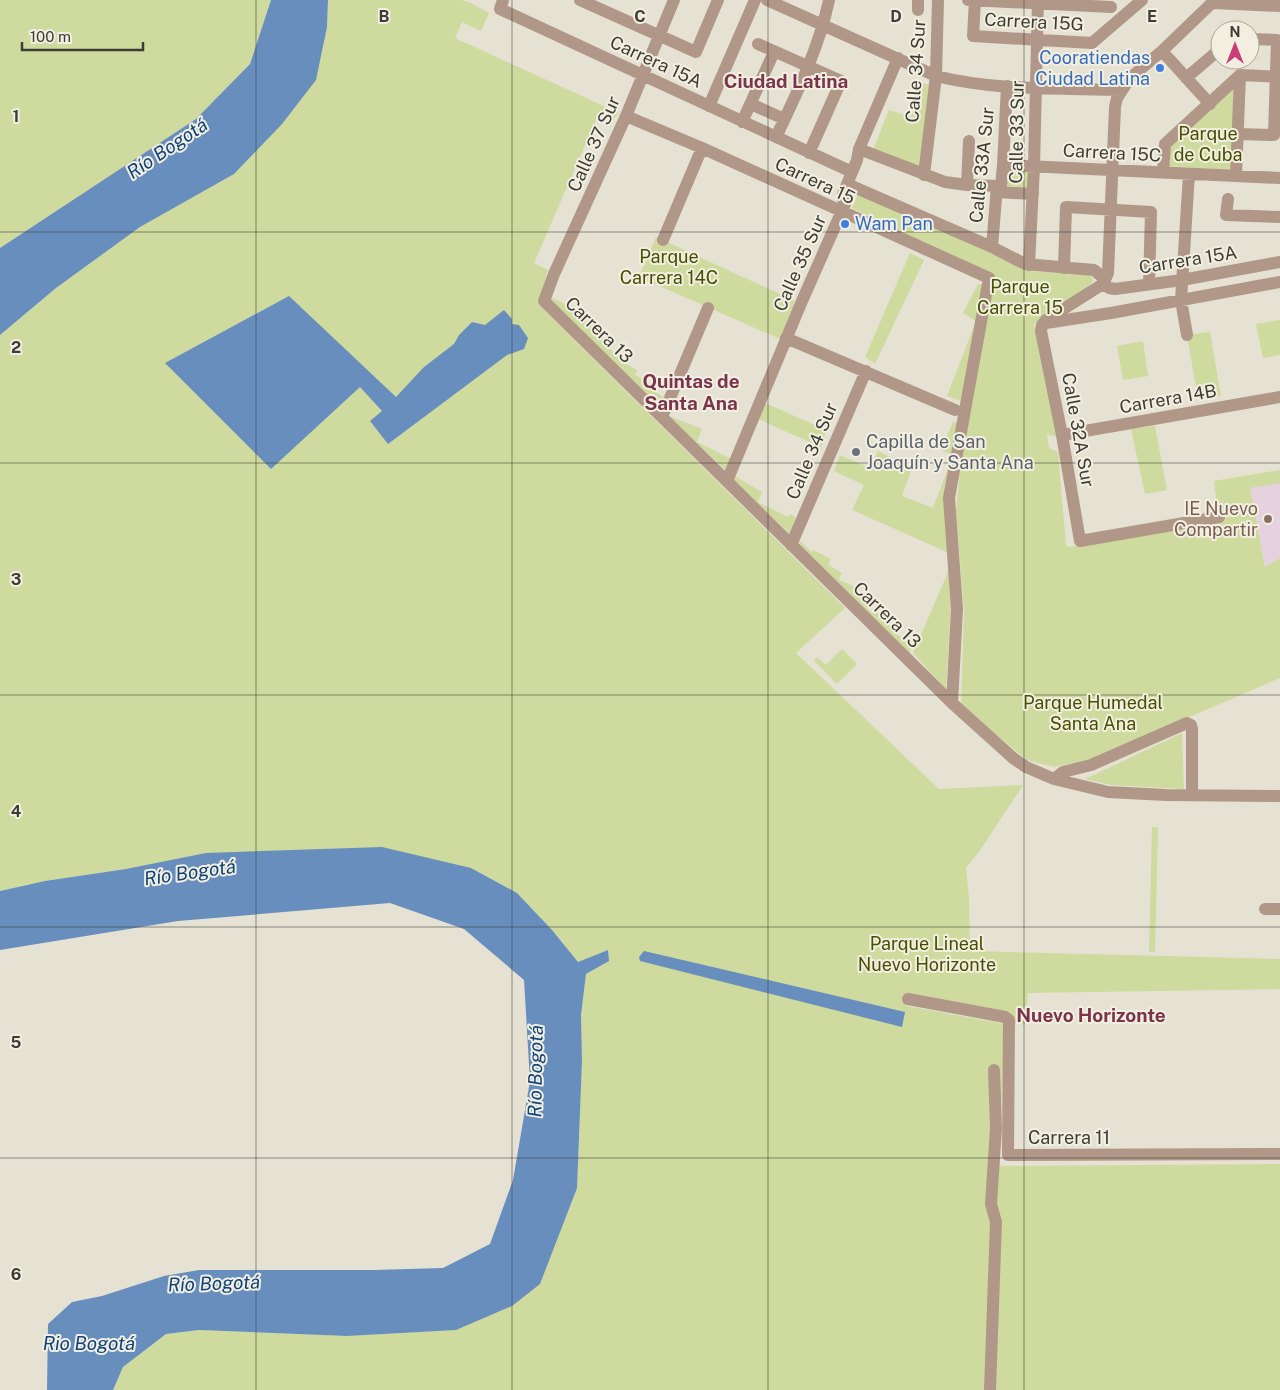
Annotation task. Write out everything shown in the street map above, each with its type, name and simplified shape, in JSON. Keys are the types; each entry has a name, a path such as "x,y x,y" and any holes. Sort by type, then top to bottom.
{"street":[{"path":"580,0 696,52 718,0"},
{"name":"Calle 37 Sur","path":"544,301 554,274 626,116 674,0"},
{"path":"709,106 755,0"},
{"path":"767,0 936,76 961,82 1007,86 1122,90"},
{"path":"776,137 808,67 824,26 829,0"},
{"name":"Calle 34 Sur","path":"924,175 936,76 938,0"},
{"path":"968,0 1111,4 1109,29"},
{"name":"Carrera 15G","path":"975,0 973,36 1037,38 1092,43 1109,29"},
{"path":"1109,29 1142,0"},
{"path":"1043,324 1104,281 1109,262 1115,107 1117,98 1130,78 1162,51 1214,1 1276,4"},
{"name":"Calle 33 Sur","path":"1029,265 1034,166 1038,2"},
{"name":"Carrera 15A","path":"501,5 643,76 809,153 850,178 1029,265 1094,270 1109,288 1115,288 1182,280 1280,262"},
{"path":"1238,134 1274,135 1278,77 1277,40 1260,39"},
{"path":"758,44 841,81 809,153"},
{"path":"1162,51 1210,104"},
{"path":"742,122 774,52"},
{"name":"Calle 35 Sur","path":"727,481 786,338 846,204 843,200 843,194 857,160 859,149 898,58"},
{"path":"1186,78 1210,58"},
{"path":"1163,172 1165,144 1240,75 1278,77"},
{"path":"1236,176 1240,75"},
{"name":"Calle 33A Sur","path":"992,247 996,189 1001,186 1003,165 1007,86"},
{"path":"750,104 784,119"},
{"name":"Carrera 15","path":"626,116 702,148 989,278 949,498 957,609 952,703"},
{"path":"967,185 969,140"},
{"path":"662,240 702,148"},
{"path":"859,149 945,182 1033,194"},
{"name":"Carrera 15C","path":"1003,165 1280,178"},
{"path":"1187,335 1181,300 1188,174"},
{"path":"1228,200 1226,215 1280,217"},
{"path":"1064,268 1066,207 1151,212 1149,284"},
{"path":"1043,324 1280,282"},
{"name":"Carrera 13","path":"544,301 952,703 1013,758 1026,767 1054,779 1108,792 1144,795 1280,796"},
{"path":"662,417 708,308"},
{"name":"Calle 32A Sur","path":"1043,324 1041,331 1062,435 1080,541 1219,517"},
{"path":"786,338 955,410"},
{"name":"Calle 34 Sur","path":"791,545 866,371"},
{"name":"Carrera 14B","path":"1062,435 1280,397"},
{"path":"1054,779 1063,772 1091,765 1188,723 1191,725 1192,795"},
{"path":"1077,768 1079,785"},
{"path":"1265,909 1280,910"},
{"name":"Carrera 11","path":"908,999 1004,1017 1009,1020 1008,1156 1280,1154"},
{"path":"990,1390 996,1222 991,1204 996,1128 994,1070"}],"shaded area":[{"name":"IE Nuevo Compartir","path":"1280,483 1280,558 1265,567 1250,488"}],"green space":[{"path":"0,0 271,0 250,64 196,119 0,248"},
{"name":"Parque Lineal Nuevo Horizonte","path":"328,0 461,0 469,2 489,13 481,31 462,22 455,38 619,113 613,120 599,113 534,263 548,270 538,304 845,608 796,653 939,789 1023,785 981,849 966,868 969,898 970,951 1280,959 1280,989 1028,993 1025,1025 1015,1023 1012,1015 906,1002 906,1006 1005,1024 999,1166 1280,1164 1280,1390 113,1390 123,1367 166,1334 199,1330 347,1336 456,1330 577,1188 582,1061 581,1015 586,974 609,961 608,950 578,962 552,930 517,893 471,868 126,869 45,881 0,891 0,335 56,288 140,227 234,174 327,27","holes":["644,952 904,1012 639,957"]},
{"path":"923,83 933,86 921,171 873,150 889,110 911,117"},
{"name":"Parque de Cuba","path":"1237,84 1232,170 1167,166 1168,146"},
{"path":"1003,170 1032,171 1031,188 1002,186"},
{"path":"859,192 1030,271 1090,275 1092,278 1093,281 1090,285 1034,324 1057,437 1047,434 1049,448 1058,452 1066,545 1069,547 1219,520 1214,481 1280,470 1280,483 1250,488 1265,567 1280,558 1280,678 1092,759 1054,767 1027,760 961,706 964,611 956,511 963,444 981,333 996,278 852,208"},
{"name":"Parque Carrera 14C","path":"656,237 795,301 780,339 639,277"},
{"path":"910,253 924,260 875,364 865,357"},
{"path":"978,284 984,285 961,401 947,396 976,321 963,313"},
{"path":"550,297 580,311 577,318 595,326 593,330 607,341 606,346 620,357 620,361 637,370 635,375 650,383 649,388 663,397 660,409 554,306"},
{"path":"1280,320 1280,355 1263,358 1256,324"},
{"path":"1210,332 1221,396 1198,399 1187,335"},
{"path":"1143,341 1148,376 1123,380 1117,346"},
{"path":"765,403 826,430 821,447 758,419"},
{"path":"669,417 702,429 697,442 735,461 730,474"},
{"path":"953,422 960,424 949,553 852,510 864,485 834,471 840,455 870,468 878,451 912,468 902,496 933,508 953,455 941,450"},
{"path":"1155,426 1167,490 1145,494 1131,429"},
{"path":"733,475 762,492 758,502 788,517 790,514 796,517 790,534 731,477"},
{"path":"800,541 812,552 813,550 831,559 828,565 842,573 839,578 841,582 857,588 855,593 870,601 867,608 872,613 874,611 885,617 883,622 898,630 897,634 912,646 909,654 798,544"},
{"path":"949,570 951,600 946,689 913,653"},
{"path":"842,649 857,664 837,684 814,661 817,657 826,665"},
{"path":"1182,733 1184,789 1111,785 1085,779"},
{"path":"1152,827 1158,827 1155,952 1149,952"}],"water":[{"name":"Río Bogotá","path":"271,0 328,0 327,27 316,80 282,124 234,174 140,227 56,288 0,335 0,248 196,119 250,64"},
{"path":"289,296 396,397 424,367 454,344 459,335 472,322 485,325 504,310 512,319 512,324 519,325 528,338 524,349 507,355 388,444 370,421 382,411 360,387 271,469 165,363"},
{"name":"Rio Bogotá","path":"382,847 471,868 517,893 552,930 578,962 608,950 609,961 586,974 581,1015 582,1061 577,1188 540,1284 512,1306 456,1330 347,1336 199,1330 166,1334 123,1367 113,1390 47,1390 48,1324 72,1302 102,1296 164,1276 199,1270 443,1268 490,1244 513,1180 530,1081 524,980 464,929 390,903 178,921 0,950 0,891 45,881 126,869 206,853"},
{"path":"644,951 905,1012 902,1027 640,961 639,957"}],"place":[{"name":"Cooratiendas Ciudad Latina","path":"1160,68"},
{"name":"Wam Pan","path":"845,224"},
{"name":"Capilla de San Joaquín y Santa Ana","path":"856,452"},
{"name":"IE Nuevo Compartir","path":"1268,519"}],"district":[{"name":"Ciudad Latina","path":"786,81"},
{"name":"Quintas de Santa Ana","path":"691,392"},
{"name":"Nuevo Horizonte","path":"1091,1015"}],"park label":[{"name":"Parque Carrera 15","path":"1020,297"},
{"name":"Parque Humedal Santa Ana","path":"1093,713"}]}
